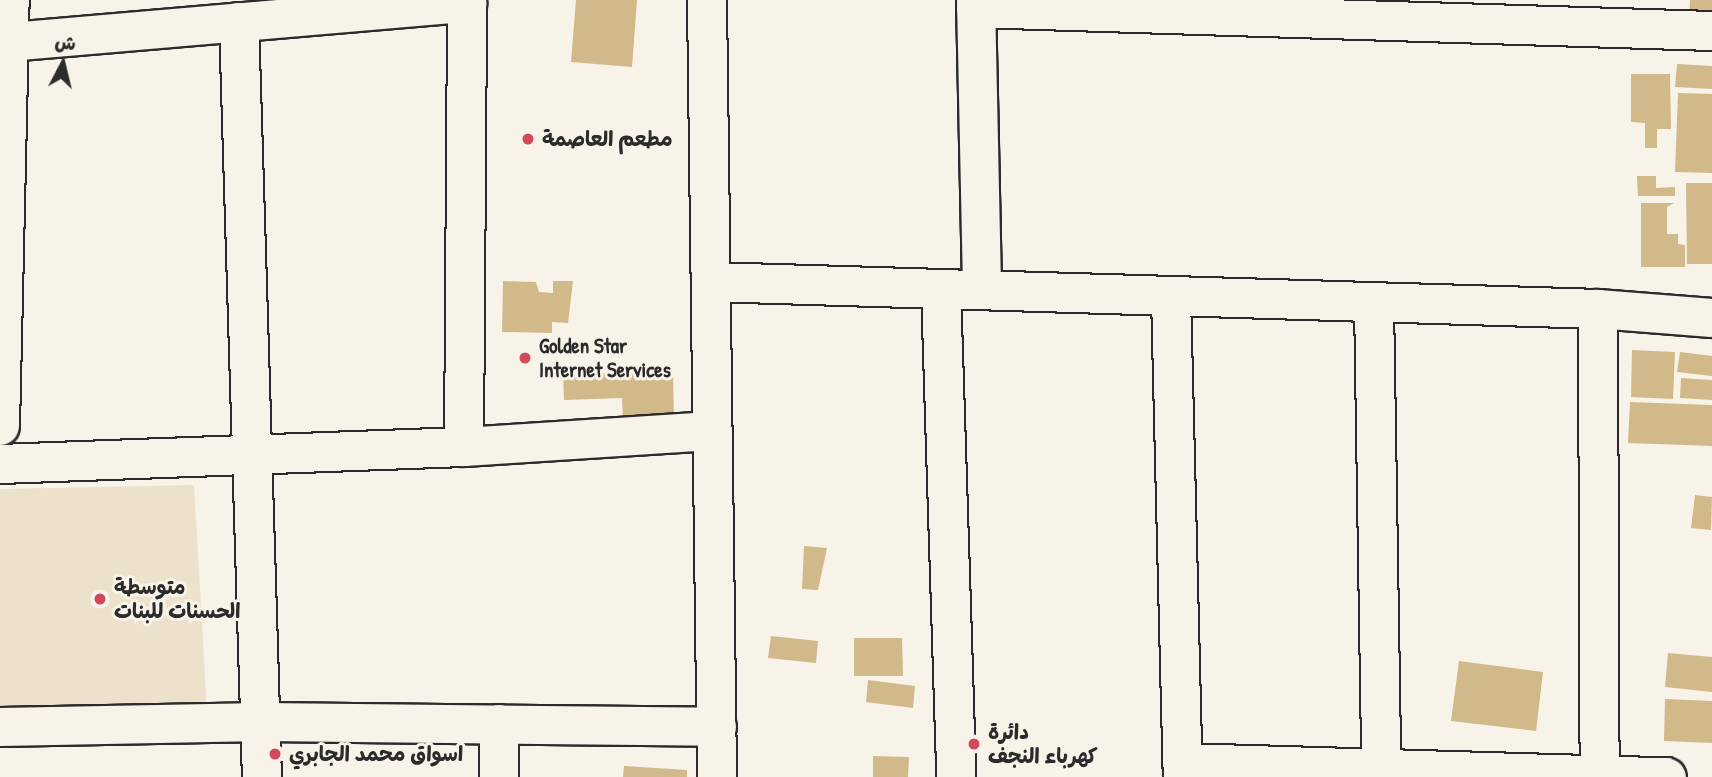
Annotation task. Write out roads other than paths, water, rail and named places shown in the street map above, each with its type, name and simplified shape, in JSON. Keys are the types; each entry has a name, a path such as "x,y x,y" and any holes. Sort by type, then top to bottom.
{"street":[{"path":"0,426 10,0"},
{"path":"707,0 717,777"},
{"path":"10,42 467,2 464,447"},
{"path":"982,290 976,4 1569,13 1712,31"},
{"path":"239,22 250,455 263,722 262,777"},
{"path":"710,282 1598,309 1712,318"},
{"path":"941,289 956,777"},
{"path":"1171,296 1183,770 1381,768 1667,777"},
{"path":"1374,302 1381,768"},
{"path":"1598,309 1600,775"},
{"path":"0,464 464,447 711,431"},
{"path":"0,727 263,722 717,727"},
{"path":"499,724 499,777"}],"place":[{"name":"مطعم العاصمة","path":"528,139"},
{"name":"Golden Star Internet Services","path":"525,358"},
{"name":"متوسطة الحسنات للبنات","path":"100,599"},
{"name":"دائرة كهرباء النجف","path":"974,744"},
{"name":"اسواق محمد الجابري","path":"275,754"}]}
